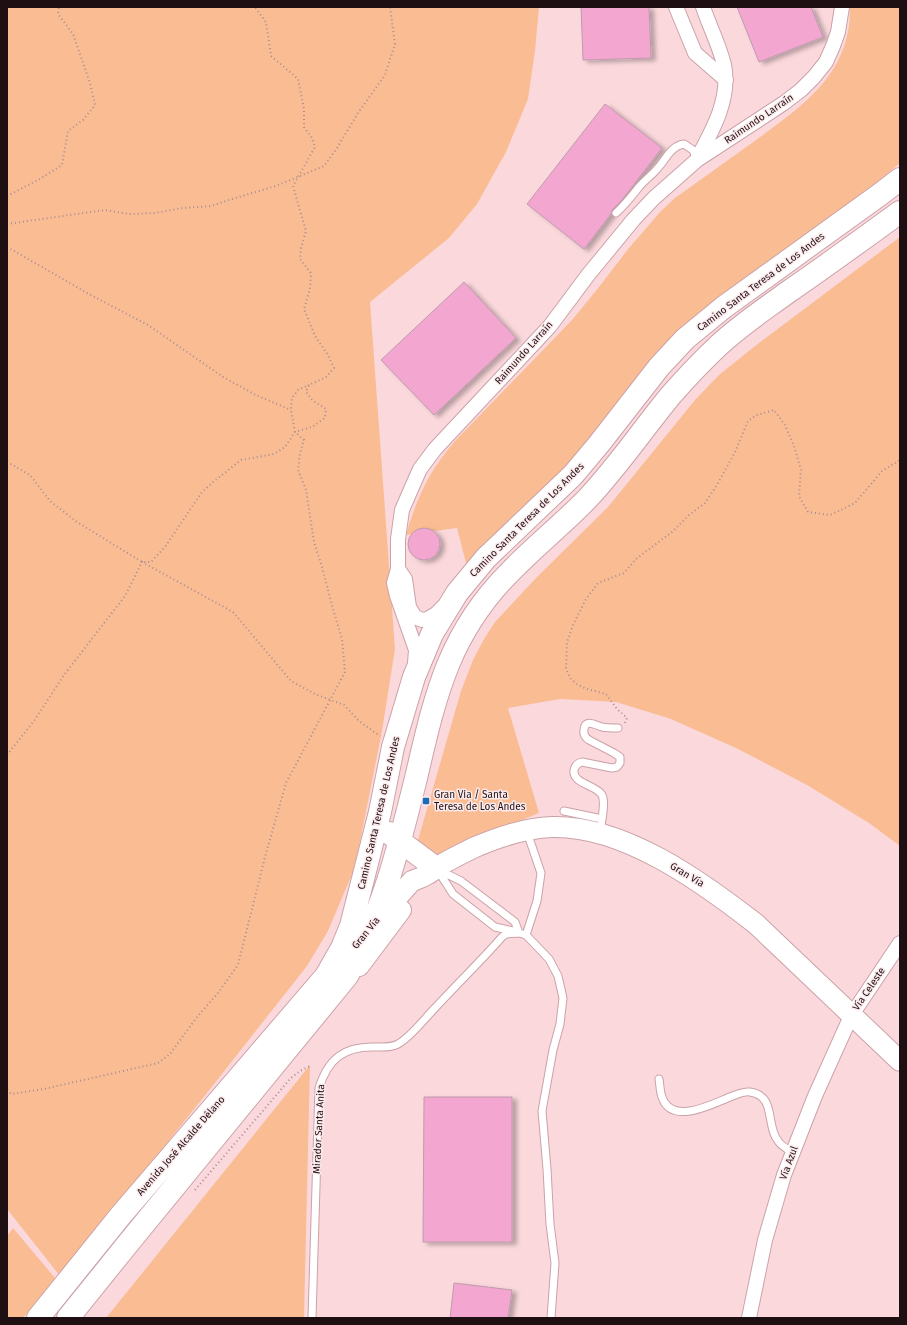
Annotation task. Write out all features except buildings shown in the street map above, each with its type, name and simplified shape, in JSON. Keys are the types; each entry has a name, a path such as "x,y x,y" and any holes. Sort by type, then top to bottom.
{"main road":[{"name":"Camino Santa Teresa de Los Andes","path":"336,976 342,948 351,926 380,812 393,747 414,677 432,634 457,593 486,558 573,475 659,367 685,339 724,307 882,194 900,179"},
{"path":"336,976 361,951 373,925 400,842 434,704 448,664 467,627 493,590 524,558 588,498 630,449 671,395 720,344 747,322 900,212"},
{"path":"416,778 416,743 418,726 423,706 442,656 442,650 439,642 432,634"},
{"path":"380,812 382,822 386,830 431,872"},
{"name":"Gran Vía","path":"373,925 413,881 461,854 495,838 526,830 551,827 601,826 613,837 660,859 683,872 756,924 851,1016 900,1060"},
{"name":"Gran Vía","path":"336,976 357,967 431,872"},
{"name":"Avenida José Alcalde Délano","path":"38,1318 122,1215 336,976"},
{"name":"Avenida José Alcalde Délano","path":"68,1318 126,1246 336,976"}],"street":[{"path":"676,7 695,52 726,80"},
{"name":"Raimundo Larraín","path":"697,160 718,115 725,91 726,80 724,65 703,7"},
{"name":"Raimundo Larraín","path":"414,677 416,650 397,596 394,583 398,569 398,539 402,510 420,469 435,449 550,326 588,275 634,219 697,160 784,103 801,90 826,62 838,32 842,7"},
{"name":"Raimundo Larraín","path":"398,569 404,579 412,618 432,634"},
{"path":"409,607 413,616 417,619 428,619 436,614 457,593"},
{"name":"Vía Celeste","path":"851,1016 900,943"},
{"name":"Vía Azul","path":"749,1318 765,1240 784,1175 815,1096 851,1016"}],"lane":[{"path":"616,213 625,205 640,186 659,168 672,150 678,145 684,144 693,150 697,160"},
{"path":"564,811 601,826 604,804 603,797 600,791 579,780 575,776 574,767 578,762 582,762 617,768 620,763 620,757 586,738 583,732 584,726 588,723 602,727 618,728"},
{"path":"526,830 541,873 537,901 526,936"},
{"path":"431,872 461,881 515,922 519,932"},
{"path":"431,872 452,894 495,928 519,932 526,936 549,958 558,976 563,998 560,1024 553,1050 542,1111 550,1224 555,1263 551,1318"},
{"name":"Mirador Santa Anita","path":"312,1318 319,1088 324,1073 330,1064 346,1052 356,1048 390,1047 398,1045 419,1025 502,937 506,934 519,932"},
{"path":"659,1079 662,1097 665,1102 673,1109 680,1112 693,1112 745,1092 757,1094 766,1102 769,1108 772,1131 775,1137 782,1146 793,1152"}],"path":[{"path":"7,196 38,180 62,165 68,131 83,120 95,104 90,83 73,34 58,14 59,7"},
{"path":"7,1090 11,1094 44,1090 158,1063 170,1054 238,965 265,857 286,783 345,672 342,639 314,542 306,490 298,470 300,453 304,440 295,432 291,410 292,398 298,390 326,377 334,368 328,355 315,336 304,309 310,289 311,273 300,259 301,248 306,231 293,186 315,147 312,138 304,127 304,109 298,79 271,56 266,22 255,7"},
{"path":"7,224 105,210 129,214 155,213 183,208 211,206 276,186 324,166 337,148 358,113 385,75 395,44 390,7"},
{"path":"7,247 87,293 148,325 223,377 256,395 291,410"},
{"path":"142,562 151,562 165,547 202,492 213,482 241,460 274,454 285,447 295,432 312,427 325,418 326,410 312,400 306,392 310,385"},
{"path":"618,728 626,722 627,718 617,709 606,694 578,685 571,679 566,669 567,642 573,625 586,599 598,583 624,573 636,559 672,532 689,515 705,503 717,485 735,452 748,421 756,415 774,410 785,425 794,446 801,470 799,496 808,512 830,515 855,503 882,471 900,460"},
{"path":"7,462 30,475 50,501 77,522 142,562 232,612 291,681 315,694 344,705 359,721 381,736"},
{"path":"7,755 34,721 64,675 125,596 142,562"},
{"path":"192,1194 291,1078 310,1066"}],"shaded area":[{"path":"7,7 539,7 535,51 528,99 506,152 477,204 449,238 370,302 395,649 382,731 355,867 328,931 307,966 60,1276 7,1209"},
{"path":"850,7 900,7 900,163 877,182 719,300 589,440 565,468 467,567 457,528 406,535 419,496 431,474 446,452 572,320 629,248 660,212 675,198 788,116 820,87 842,52 848,31"},
{"path":"900,237 900,846 869,823 807,785 736,748 671,719 616,702 560,699 508,708 539,813 522,820 440,866 416,847 461,691 473,660 495,622 537,577 608,507 695,400 719,375 755,346"},
{"path":"310,1065 304,1318 106,1318"},
{"path":"13,1228 55,1278 23,1318 7,1318 7,1236"}],"place":[{"name":"Gran Via / Santa Teresa de Los Andes","path":"426,801"}]}
